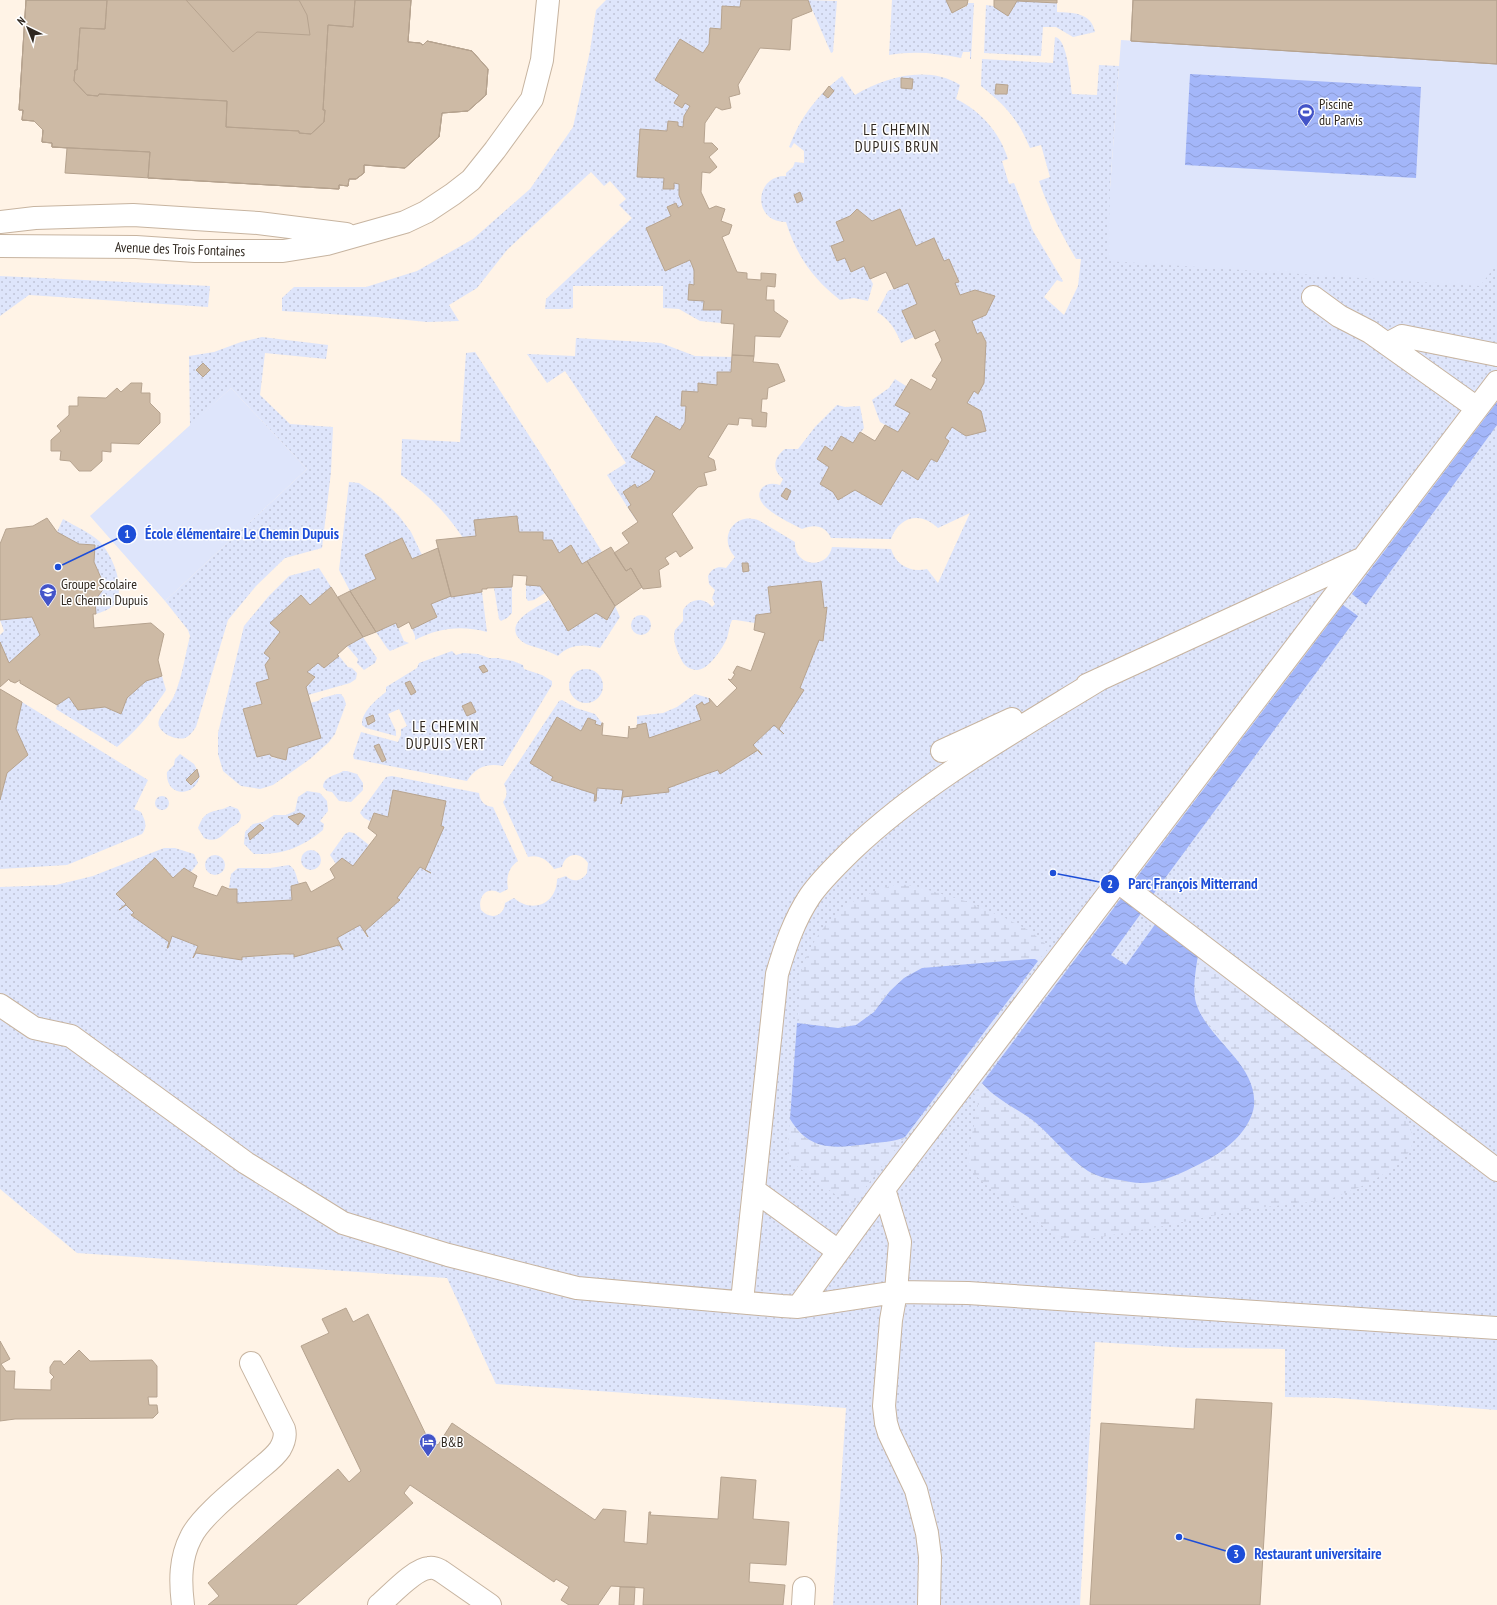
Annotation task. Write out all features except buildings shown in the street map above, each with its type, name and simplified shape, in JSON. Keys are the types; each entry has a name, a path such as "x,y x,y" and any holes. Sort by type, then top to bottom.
{"street":[{"name":"Avenue des Trois Fontaines","path":"0,246 136,247 194,251 268,252 321,245 405,222 426,212 453,194 476,174 513,126 532,98 542,60 548,0"},
{"path":"0,211 35,218"},
{"name":"Avenue des Trois Fontaines","path":"0,222 35,218 133,215 258,223 358,235"},
{"path":"1313,297 1339,316 1370,332 1477,408"},
{"path":"1387,344 1402,336 1497,355"},
{"path":"798,1307 884,1189 1497,382"},
{"path":"742,1302 777,974 797,917 811,895 834,868 868,835 908,803 953,754 1100,679 1362,559"},
{"path":"1117,881 1497,1170"},
{"path":"0,1005 34,1028 71,1036 246,1163 343,1223 448,1255 577,1288 798,1307 896,1292 968,1293 1497,1328"},
{"path":"884,1189 900,1242 896,1292 891,1320 884,1406 889,1433 916,1490 927,1533 930,1557 929,1605"},
{"path":"754,1190 838,1251"},
{"path":"183,1605 180,1585 182,1565 191,1535 206,1517 272,1458 283,1443 285,1434 284,1429 251,1363"},
{"path":"379,1605 421,1570 434,1568 441,1571 490,1605"}],"green space":[{"path":"606,0 741,0 740,7 722,6 721,29 710,28 709,44 703,53 680,39 655,80 679,95 674,103 682,108 685,103 690,106 684,116 683,127 678,126 678,122 669,121 667,131 640,129 637,176 664,178 664,189 673,189 674,183 679,184 679,195 683,205 678,208 676,203 667,207 671,216 646,228 665,271 690,260 694,270 694,285 689,285 704,301 704,310 722,310 721,323 700,321 679,309 663,308 663,286 573,286 573,308 545,309 546,299 632,218 619,205 626,199 610,181 604,186 591,172 507,250 477,288 449,305 459,321 427,322 377,317 282,311 282,298 294,287 366,287 417,271 473,239 530,189 573,127 590,51 596,10"},
{"path":"808,0 837,1 833,52 831,53"},
{"path":"892,0 946,0 952,13 967,6 968,3 974,3 971,59 970,52 963,52 961,58 925,53 889,55"},
{"path":"1017,1 1057,3 1057,12 1075,13 1085,17 1093,25 1095,32 1073,37 1056,27 1043,27 1041,56 984,53 986,5 993,6 1008,16"},
{"path":"1055,37 1063,45 1066,53 1072,94 1097,95 1099,65 1119,66 1110,188 1497,64 1497,1410 1336,1398 1285,1397 1285,1349 1188,1348 1095,1342 1080,1605 833,1605 846,1408 496,1384 447,1278 77,1253 0,1189 0,887 56,885 93,876 164,848 175,848 194,854 198,863 191,872 184,868 173,878 155,858 116,894 126,904 120,909 126,905 134,913 132,916 169,942 167,948 172,936 198,946 193,958 196,953 241,960 242,957 294,954 294,957 339,945 342,950 337,938 360,925 367,937 365,931 397,898 420,867 430,874 425,870 444,827 441,826 445,801 393,790 388,817 374,813 370,821 364,818 360,813 361,811 386,777 392,776 479,793 480,799 483,803 493,807 518,861 508,874 508,889 500,893 491,890 487,891 480,901 481,910 488,915 496,916 502,911 505,903 514,898 521,903 528,905 536,906 542,904 553,895 556,888 557,879 566,876 572,880 577,880 583,878 587,873 588,863 585,859 577,855 569,856 562,867 554,869 543,858 536,856 528,857 503,802 506,798 506,788 504,784 559,701 562,700 576,708 595,714 602,723 601,726 595,724 596,721 588,719 581,731 557,717 530,763 553,777 552,780 595,794 595,801 597,788 623,790 622,804 623,797 668,788 718,770 720,774 758,750 763,754 753,745 774,725 784,734 779,729 803,690 800,688 819,640 823,641 827,608 824,608 821,581 768,587 771,613 756,615 755,623 732,620 727,638 722,647 710,663 701,669 693,670 685,665 675,645 674,634 675,630 683,621 683,610 689,603 697,600 705,601 712,607 715,604 712,598 715,590 709,584 708,576 711,571 716,568 726,568 735,557 730,550 728,534 736,523 743,519 760,521 795,542 796,550 799,556 811,562 824,560 829,555 832,547 891,549 896,559 904,566 915,570 927,569 938,583 970,513 938,528 925,519 911,518 899,525 891,539 831,538 826,530 822,528 811,526 802,529 781,518 766,507 761,501 759,494 762,488 766,485 780,485 783,479 777,472 775,464 778,456 785,449 798,449 815,427 837,405 845,407 860,406 864,428 853,443 832,451 825,446 817,459 829,467 820,484 833,492 838,500 855,490 881,505 902,470 918,480 931,459 937,462 949,441 945,438 952,427 966,436 986,431 981,411 967,403 974,391 978,394 984,383 986,342 981,332 977,334 972,321 986,315 994,296 975,290 960,295 955,283 959,281 949,259 944,261 934,238 916,246 900,209 872,221 857,209 850,216 836,222 844,241 831,247 837,261 845,258 851,272 864,266 873,284 868,301 854,298 840,300 822,284 800,256 786,222 775,220 767,215 763,208 761,199 763,190 768,183 775,178 786,176 786,173 793,167 795,162 804,163 804,151 794,143 791,148 789,147 793,136 798,126 817,99 842,76 855,95 880,83 907,76 921,75 948,79 960,85 956,99 981,116 1000,140 1008,159 1002,161 1009,184 1014,183 1033,231 1063,281 1057,280 1044,297 1064,315 1078,286 1081,259 1076,259 1065,240 1039,181 1050,177 1041,145 1030,148 1021,129 1010,113 981,86 982,59 1053,63"},
{"name":"Piscine du Parvis","path":"1121,40 1497,64 1497,264 1480,286 1108,261 1110,188"},
{"path":"0,276 210,286 208,307 29,295 0,316"},
{"path":"908,283 917,304 902,311 914,337 901,343 892,325 877,312 888,291"},
{"path":"262,337 328,345 326,359 265,353 260,395 290,424 333,427 331,472 322,548 285,558 256,586 228,620 196,727 187,737 181,739 172,737 163,732 160,728 159,720 177,689 190,636 188,630 165,601 307,469 231,388 190,426 189,356 214,352 241,342"},
{"path":"576,338 661,343 695,356 732,357 731,372 717,372 717,385 698,384 698,392 686,406 685,422 650,480 637,488 635,484 623,492 631,505 629,507 637,522 607,475 626,463 565,371 547,383 527,354 575,356"},
{"path":"475,352 602,552 582,564 571,546 559,553 552,541 543,540 543,532 519,532 474,521 476,536 463,538 450,520 435,504 401,475 402,439 460,442 466,353"},
{"path":"895,379 906,386 896,404 910,413 898,432 880,422 872,400 889,388"},
{"path":"231,388 307,469 165,601 90,516"},
{"path":"349,482 359,483 381,498 399,516 411,532 422,555 412,559 365,556 376,579 350,591 339,570"},
{"path":"63,519 99,541 109,554 119,582 119,591 113,606 107,610 96,614 95,600 105,587 94,562 95,545 79,544 57,532"},
{"path":"319,568 331,587 310,605 301,595 270,623 280,632 270,658 269,679 256,683 262,704 243,709 257,757 270,754 271,757 286,760 288,748 321,738 310,703 318,701 322,698 341,694 346,704 335,734 329,742 310,759 273,785 260,789 241,786 223,771 218,754 218,733 244,626 268,597 289,576"},
{"path":"526,585 540,586 545,593 534,600 528,601 526,598"},
{"path":"512,587 512,613 501,621 499,619 494,588"},
{"path":"482,592 487,632 459,628 441,630 415,640 412,629 437,617 431,604 451,596"},
{"path":"549,600 568,631 596,613 607,620 615,606 620,617 600,648 588,646 572,647 558,656 525,643 517,636 515,630 520,619"},
{"path":"641,615 648,618 651,625 648,632 641,635 634,632 631,625 634,618"},
{"path":"32,617 40,635 9,663 0,642 0,635 4,631 0,620"},
{"path":"396,623 404,641 409,643 390,651 376,632"},
{"path":"363,637 377,658 375,663 364,670 357,663 358,659 347,646"},
{"path":"452,651 456,655 463,653 478,654 489,658 513,661 523,665 524,669 542,675 552,681 552,685 503,766 492,765 482,767 474,772 467,781 354,759 353,755 361,732 398,742 401,735 401,729 407,726 399,709 388,714 396,731 396,736 366,728 362,725 364,715 374,702 386,692 386,687 417,668 419,663"},
{"path":"339,656 348,667 352,668 357,673 356,679 350,683 308,695 306,687 315,678 307,672 318,663 324,668"},
{"path":"583,669 589,669 593,670 600,676 603,686 602,693 596,700 589,703 583,703 579,702 572,696 569,689 569,683 570,679 576,672"},
{"path":"162,676 166,690 144,720 117,747 56,709 57,705 69,697 78,710 105,707 121,714 127,698 146,681"},
{"path":"695,694 709,698 710,702 704,705 701,720 649,738 646,724 637,725 637,716 663,713 677,707"},
{"path":"22,702 148,780 134,809 141,812 145,820 145,828 142,834 67,865 0,869 0,800 7,773 27,755 16,729"},
{"path":"180,754 194,764 200,775 193,788 181,792 171,787 168,781 167,772 174,765 175,759"},
{"path":"343,771 357,774 363,783 363,790 351,802 339,801 332,792 327,791 323,787 328,778"},
{"path":"307,791 320,793 327,801 328,811 320,821 324,824 323,830 299,846 282,852 254,854 244,844 245,832 253,824 263,822 274,815 286,815 295,811 298,797"},
{"path":"159,796 165,796 169,800 169,806 165,810 159,810 155,806 155,800"},
{"path":"230,806 238,809 241,815 239,822 218,838 212,840 204,838 198,828 204,817 211,812"},
{"path":"349,832 354,833 369,845 353,866 336,864 330,855 345,834"},
{"path":"311,850 318,853 321,860 318,867 311,870 304,867 301,860 304,853"},
{"path":"215,855 222,858 225,865 222,872 215,875 208,872 205,865 208,858"},
{"path":"289,865 294,871 299,884 291,886 292,900 237,903 237,889 229,888 231,874 238,868 270,868"},
{"path":"898,884 915,886 965,901 1005,918 1030,931 1049,947 1038,961 1031,959 930,966 918,969 904,978 872,1012 863,1020 854,1025 844,1027 823,1027 797,1023 801,972 818,935 831,919 852,902 871,893"},
{"path":"1198,955 1399,1106 1407,1120 1412,1134 1411,1149 1403,1160 1387,1172 1367,1184 1328,1200 1240,1210 1164,1226 1072,1242 1063,1239 996,1193 973,1173 969,1166 968,1160 978,1105 977,1098 974,1093 982,1083 993,1095 1034,1122 1078,1163 1089,1171 1159,1181 1201,1163 1217,1154 1234,1142 1227,1047 1200,1013 1195,1002"},
{"path":"790,1119 797,1130 805,1137 814,1142 834,1147 892,1141 905,1137 851,1206 787,1159"}],"water":[{"path":"1190,74 1421,87 1416,178 1185,165"},
{"path":"1497,402 1497,425 1366,605 1352,594"},
{"path":"1343,605 1358,616 1152,896 1134,881"},
{"path":"1122,897 1142,912 1111,955 1126,965 1156,923 1198,955 1194,985 1196,1003 1210,1028 1240,1064 1248,1077 1253,1091 1254,1106 1249,1122 1232,1143 1211,1158 1186,1171 1150,1183 1136,1183 1108,1178 1088,1171 1074,1160 1035,1122 1000,1099 982,1083"},
{"path":"1031,959 1038,961 905,1137 892,1141 834,1147 815,1142 806,1137 798,1130 790,1119 797,1023 838,1028 856,1025 874,1012 890,991 904,978 922,968"}],"place":[{"name":"Piscine du Parvis","path":"1306,127"},
{"name":"École élémentaire Le Chemin Dupuis","path":"58,567"},
{"name":"Groupe Scolaire Le Chemin Dupuis","path":"48,607"},
{"name":"Parc François Mitterrand","path":"1053,873"},
{"name":"B&B","path":"428,1457"},
{"name":"Restaurant universitaire","path":"1179,1537"}],"district":[{"name":"LE CHEMIN DUPUIS BRUN","path":"897,138"},
{"name":"LE CHEMIN DUPUIS VERT","path":"446,736"}]}
